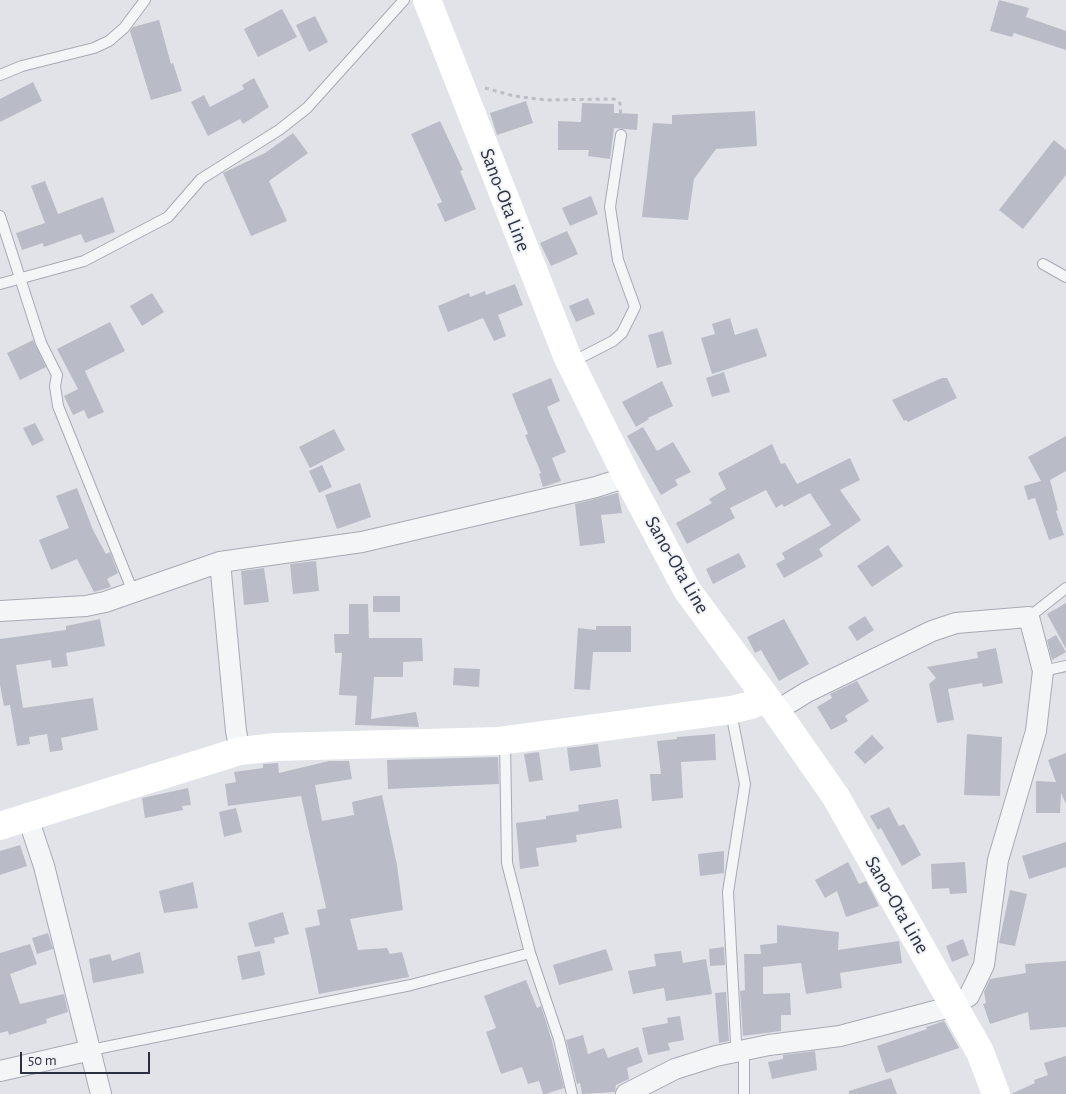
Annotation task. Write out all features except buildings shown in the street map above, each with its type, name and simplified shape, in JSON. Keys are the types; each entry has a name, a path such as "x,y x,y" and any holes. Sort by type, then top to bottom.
{"main road":[{"name":"Sano-Ota Line","path":"427,0 570,363 627,477 687,590 836,797 980,1052 996,1094"},
{"path":"0,826 240,751 276,747 505,740 731,710 751,705 771,705"}],"street":[{"path":"0,611 86,606 220,562 362,542 596,488 627,477"},
{"path":"220,562 236,731 240,751"},
{"path":"626,1094 675,1069 739,1050 840,1036 954,1006 969,996 984,965 998,860 1036,731 1043,671 1029,617 956,623 932,631 807,692 771,705"},
{"path":"28,818 44,866 101,1094"},
{"path":"0,1071 91,1050"}],"lane":[{"path":"0,75 22,66 94,48 109,41 124,28 144,0"},
{"path":"0,284 84,261 168,218 200,179 279,130 307,108 404,0"},
{"path":"570,363 613,341 622,333 634,307 618,260 610,207 621,135"},
{"path":"0,216 41,343 57,375 55,386 58,406 133,592"},
{"path":"1043,264 1066,277"},
{"path":"1029,617 1066,588"},
{"path":"1043,671 1066,666"},
{"path":"731,710 745,784 728,892 736,1042 744,1060 744,1094"},
{"path":"505,740 507,863 530,953 559,1039 572,1094"},
{"path":"91,1050 411,985 530,953"}],"path":[{"path":"462,90 491,88 514,96 546,100 614,99 620,103 622,110 621,135"}]}
